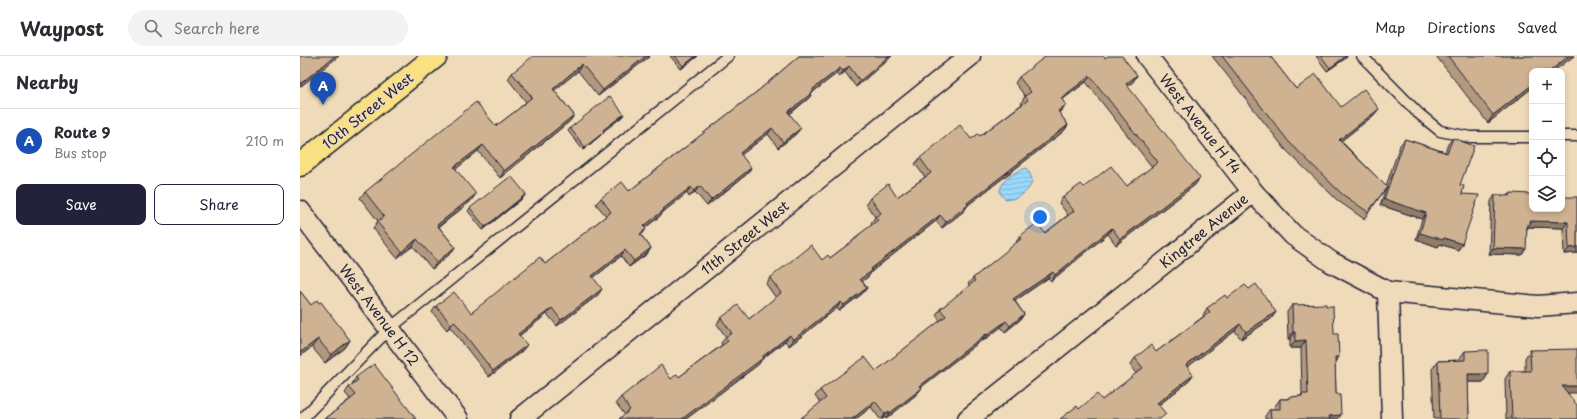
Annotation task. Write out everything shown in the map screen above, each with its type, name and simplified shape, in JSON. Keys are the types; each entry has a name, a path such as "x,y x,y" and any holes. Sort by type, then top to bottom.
{"main road":[{"name":"10th Street West","path":"300,165 436,56"}],"street":[{"name":"11th Street West","path":"520,419 970,56"},
{"name":"West Avenue H 14","path":"1147,56 1253,192"},
{"name":"Kingtree Avenue","path":"968,419 1253,192 1293,236 1332,262 1388,292 1538,306 1577,303"},
{"name":"West Avenue H 12","path":"300,211 458,419"},
{"path":"1388,292 1392,419"}],"lane":[{"path":"302,419 389,328 728,56"},
{"path":"1362,56 1418,113 1440,131 1470,138 1529,137"},
{"path":"1565,136 1577,136"}],"water":[{"path":"1026,168 1032,179 1029,188 1022,195 1013,199 1004,198 1000,193 1005,180 1013,174"}],"building":[{"path":"300,56 335,56 300,84"},
{"path":"533,56 646,56 603,90 582,64 553,89 574,115 504,171 483,145 454,167 476,194 437,225 455,247 437,262 417,239 402,252 377,222 384,216 365,192 476,102 496,126 517,110 532,97 512,73"},
{"path":"675,56 696,56 683,66"},
{"path":"799,56 889,56 860,81 849,66 843,71 840,68 813,89 813,92 788,112 801,128 783,142 772,128 740,153 751,168 711,200 700,186 694,191 691,187 663,209 664,210 644,226 646,229 640,234 651,248 634,261 625,250 592,276 602,289 561,320 552,308 518,334 527,345 493,371 454,321 451,324 436,306 454,292 471,313 540,257 545,264 611,212 601,198 622,182 629,191 759,90"},
{"path":"1046,56 1104,56 1105,58 1108,56 1122,56 1137,75 1126,84 1200,178 1120,239 1112,228 1055,275 1053,272 1013,299 1024,314 1010,326 1006,321 987,335 986,334 920,386 922,388 890,413 889,411 885,414 875,401 852,419 800,419 826,398 820,390 865,357 876,371 946,316 940,309 975,281 973,278 1022,238 1020,236 1037,223 1045,233 1074,211 1063,197 1081,184 1084,187 1111,166 1127,186 1158,162 1090,76 1061,98 1066,105 1058,111 1068,125 967,203 968,205 946,222 940,215 871,269 872,271 860,279 867,288 844,305 841,302 793,340 790,335 762,357 763,358 682,419 619,419 630,410 621,397 661,365 671,379 677,374 679,377 728,341 725,337 732,333 721,318 738,305 749,319 781,293 770,278 811,245 822,260 828,255 830,258 878,220 875,217 881,213 870,198 888,184 897,197 931,173 920,158 960,125 971,139 978,134 980,136 1028,100 1025,96 1031,92 1019,77"},
{"path":"1222,56 1270,56 1296,89 1316,74 1341,107 1364,89 1379,109 1339,140 1387,187 1368,212 1342,194 1289,142"},
{"path":"1321,56 1346,56 1330,68"},
{"path":"1448,56 1569,56 1554,68 1529,68 1529,87 1493,115"},
{"path":"610,96 624,114 603,130 604,132 585,147 570,128"},
{"path":"1453,138 1474,146 1460,185 1464,186 1462,194 1479,195 1462,244 1444,238 1443,240 1420,233 1426,213 1384,199 1405,139 1447,153"},
{"path":"511,176 526,194 485,227 470,208"},
{"path":"1511,193 1529,194 1529,212 1565,212 1565,197 1577,197 1577,247 1569,248 1568,222 1530,221 1530,225 1527,225 1526,249 1493,248 1495,195 1510,196"},
{"path":"1256,284 1276,312 1246,332 1240,324 1186,365 1193,375 1157,403 1166,414 1160,419 1060,419 1077,406 1079,409 1097,394 1102,400 1143,368 1135,358 1151,345 1156,352 1210,312 1207,308 1225,295 1227,298 1245,285 1249,289"},
{"path":"300,291 311,305 317,300 319,303 321,302 350,340 331,355 318,339 301,352 300,350"},
{"path":"1326,304 1326,306 1333,306 1334,334 1338,334 1339,357 1335,357 1336,394 1340,394 1341,415 1329,416 1330,419 1271,419 1270,409 1280,409 1280,399 1289,399 1289,397 1308,394 1306,340 1295,341 1295,332 1293,332 1292,305"},
{"path":"1577,349 1577,386 1562,386 1577,405 1577,419 1512,419 1510,371 1531,371 1530,350"},
{"path":"1488,350 1488,374 1468,374 1469,419 1440,419 1438,361 1465,360 1465,351"},
{"path":"374,364 416,419 325,419 356,395 349,387 358,380 356,377"}],"place":[{"name":"Route 9","path":"323,105"}]}
